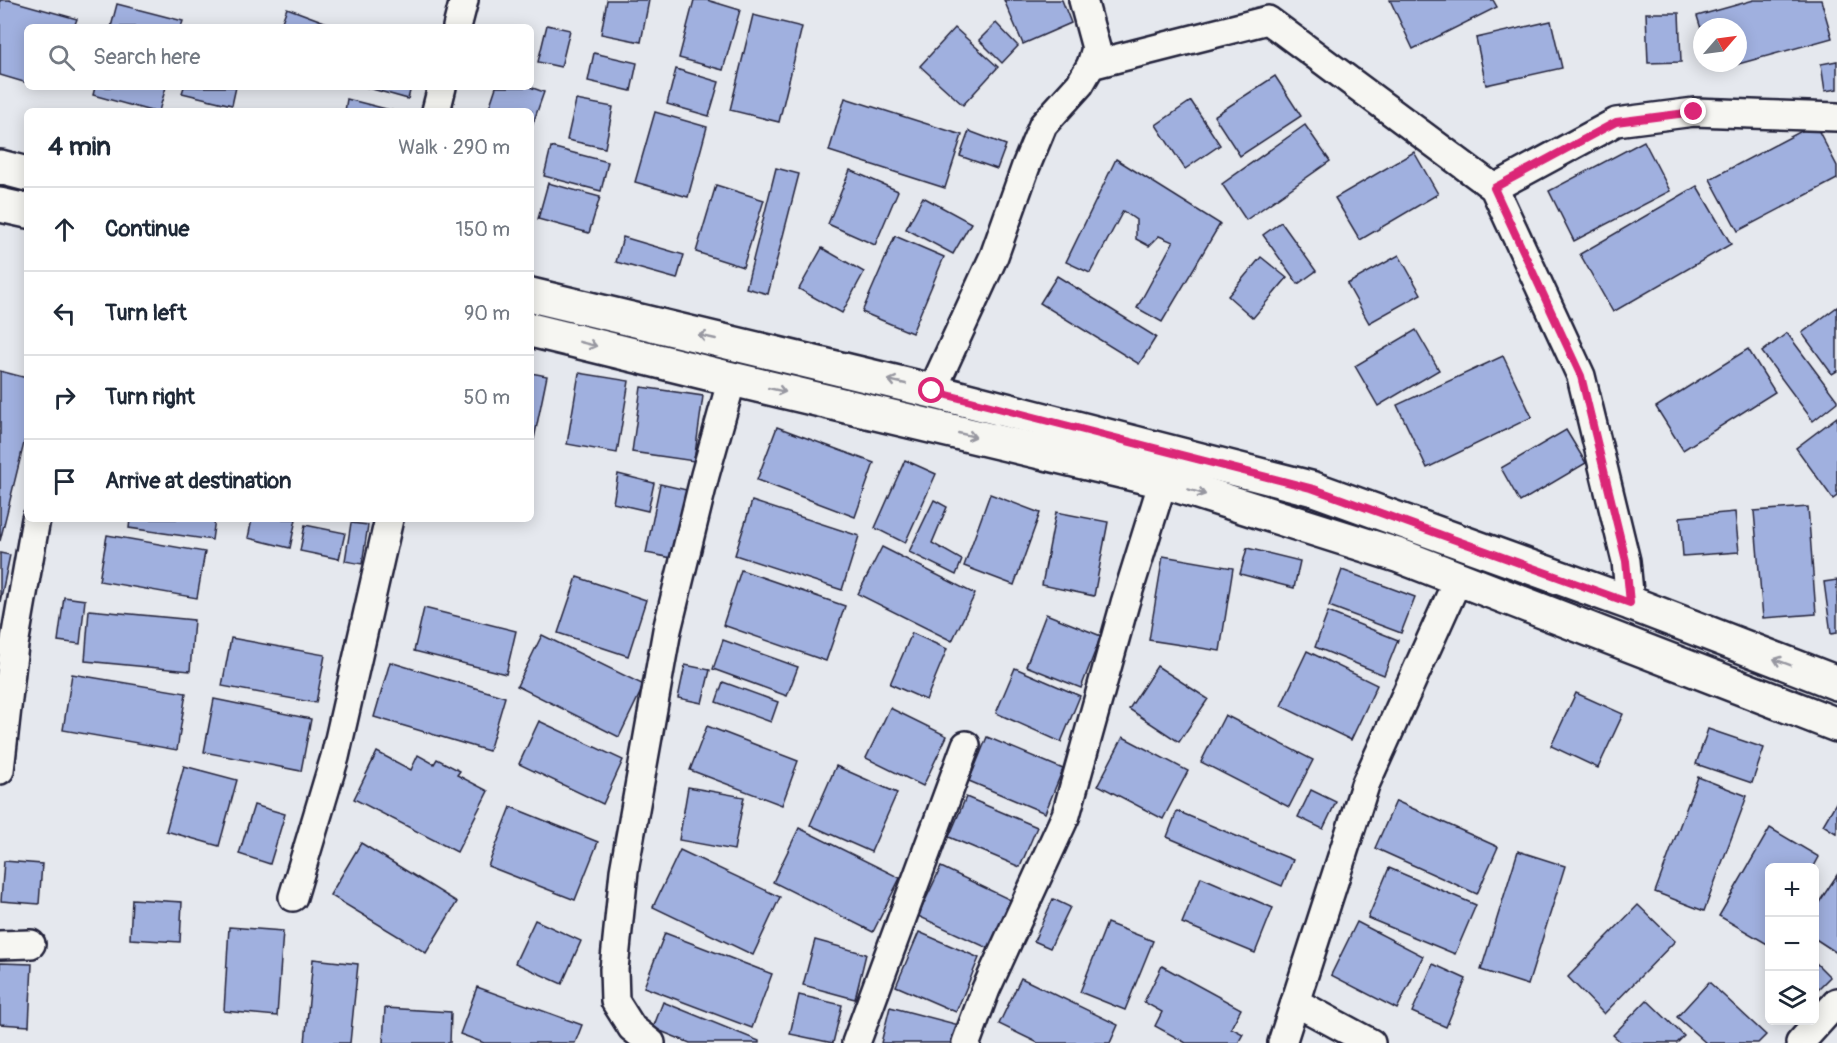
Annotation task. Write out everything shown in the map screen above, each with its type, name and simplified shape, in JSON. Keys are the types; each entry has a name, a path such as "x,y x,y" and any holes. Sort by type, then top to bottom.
{"street":[{"path":"458,24 464,0"},
{"path":"932,391 994,256 1043,125 1080,84 1091,65 1096,48 1083,0"},
{"path":"1091,65 1268,20 1494,188 1581,376 1626,561 1630,603"},
{"path":"437,108 441,90"},
{"path":"1494,188 1616,122 1694,112 1837,117"},
{"path":"0,167 24,173"},
{"path":"0,205 24,210"},
{"path":"534,296 932,391 1314,489 1630,603 1837,683"},
{"path":"534,331 732,380 1163,481 1400,556 1837,725"},
{"path":"651,1043 632,1028 615,1001 614,969 624,871 666,630 705,475 732,380"},
{"path":"966,1043 986,989 1066,815 1125,603 1163,481"},
{"path":"0,770 14,645 35,522"},
{"path":"293,897 335,757 387,522"},
{"path":"1282,1043 1365,785 1458,579"},
{"path":"856,1043 966,745"},
{"path":"0,945 31,944"},
{"path":"1295,1002 1371,1043"},
{"path":"1800,1043 1837,1002"}],"building":[{"path":"0,0 9,0 77,19 75,24 24,24 24,82 0,75"},
{"path":"607,0 649,0 641,42 601,34"},
{"path":"694,0 707,0 740,10 723,70 679,58"},
{"path":"1004,0 1062,0 1071,23 1023,44"},
{"path":"1390,0 1493,0 1497,7 1413,49"},
{"path":"1754,0 1821,0 1832,38 1747,62 1747,18 1698,18 1697,16"},
{"path":"117,4 183,21 182,24 112,24"},
{"path":"287,8 330,24 281,24"},
{"path":"1646,13 1679,13 1681,62 1648,63"},
{"path":"753,15 802,27 779,122 730,110"},
{"path":"1551,21 1562,68 1486,85 1476,38"},
{"path":"996,23 1018,46 1002,63 979,40"},
{"path":"547,25 570,30 561,67 538,62"},
{"path":"955,28 998,67 963,105 920,66"},
{"path":"594,53 637,63 631,91 588,81"},
{"path":"1837,61 1837,89 1825,91 1821,64"},
{"path":"676,69 719,82 709,116 667,104"},
{"path":"1275,76 1301,116 1240,156 1214,116"},
{"path":"534,88 544,92 534,120 534,108 489,108 495,90"},
{"path":"94,90 165,90 160,108 140,108 93,95"},
{"path":"183,90 235,90 232,105 182,93"},
{"path":"376,90 410,90 408,99"},
{"path":"845,98 962,135 945,188 829,151"},
{"path":"347,99 382,108 346,108"},
{"path":"576,100 613,107 605,148 567,140"},
{"path":"1191,101 1220,145 1185,169 1156,125"},
{"path":"655,112 707,127 688,197 635,182"},
{"path":"1815,124 1837,166 1837,179 1738,231 1710,179"},
{"path":"1305,125 1330,161 1246,220 1222,184"},
{"path":"969,131 1006,145 997,169 960,156"},
{"path":"1644,141 1670,191 1574,241 1549,191"},
{"path":"551,147 608,162 601,191 544,176"},
{"path":"1414,152 1438,194 1360,240 1335,198"},
{"path":"1116,159 1220,224 1162,322 1137,308 1173,242 1159,236 1149,246 1136,239 1136,220 1123,211 1090,273 1066,262"},
{"path":"776,168 799,174 768,294 746,288"},
{"path":"850,170 898,191 875,245 828,224"},
{"path":"548,183 600,197 589,233 538,219"},
{"path":"716,185 764,200 743,267 696,252"},
{"path":"1697,186 1731,244 1613,312 1580,254"},
{"path":"923,197 971,223 953,254 906,229"},
{"path":"1281,222 1316,271 1298,284 1263,235"},
{"path":"895,236 944,257 912,333 862,312"},
{"path":"623,237 684,255 677,279 616,262"},
{"path":"822,248 864,272 842,313 799,289"},
{"path":"1399,255 1421,294 1369,323 1347,284"},
{"path":"1261,257 1287,278 1253,318 1228,296"},
{"path":"1057,276 1156,337 1139,364 1040,303"},
{"path":"1837,307 1837,371 1832,374 1802,333"},
{"path":"1416,330 1439,370 1378,406 1355,366"},
{"path":"1787,333 1837,400 1813,421 1762,352"},
{"path":"1748,349 1775,392 1683,450 1656,407"},
{"path":"1503,356 1532,417 1427,468 1397,405"},
{"path":"0,371 24,377 24,443 0,541"},
{"path":"579,373 629,381 617,453 567,444"},
{"path":"534,374 547,376 534,439"},
{"path":"641,387 703,396 694,461 632,452"},
{"path":"1837,417 1837,496 1833,499 1796,448"},
{"path":"777,427 874,463 855,517 757,480"},
{"path":"1566,430 1586,463 1520,502 1501,468"},
{"path":"905,460 936,474 905,543 875,528"},
{"path":"618,474 654,483 648,511 613,503"},
{"path":"660,484 691,491 677,559 646,553"},
{"path":"990,494 1040,513 1014,585 964,566"},
{"path":"934,500 947,507 932,543 962,560 956,575 909,552"},
{"path":"752,501 859,536 842,590 735,555"},
{"path":"1808,507 1816,614 1763,618 1754,511"},
{"path":"1056,512 1108,522 1094,596 1042,585"},
{"path":"1735,512 1739,552 1683,556 1680,517"},
{"path":"130,522 215,522 212,540 129,528"},
{"path":"251,522 295,522 290,548 248,538"},
{"path":"351,523 368,525 362,564 345,561"},
{"path":"305,525 345,533 339,559 300,551"},
{"path":"107,535 205,552 197,598 99,581"},
{"path":"882,547 975,594 952,641 858,594"},
{"path":"1247,548 1300,561 1294,588 1240,574"},
{"path":"0,553 10,555 0,602"},
{"path":"1163,556 1233,568 1220,651 1149,640"},
{"path":"741,570 845,606 826,661 723,625"},
{"path":"1342,570 1415,597 1401,633 1329,606"},
{"path":"577,577 646,600 628,656 558,633"},
{"path":"1837,580 1837,633 1831,634 1824,582"},
{"path":"64,597 85,600 80,644 58,641"},
{"path":"424,608 516,631 506,674 414,651"},
{"path":"89,610 194,620 190,671 85,661"},
{"path":"1328,612 1398,640 1384,675 1315,647"},
{"path":"1046,614 1101,636 1081,688 1026,666"},
{"path":"912,633 947,649 926,700 890,684"},
{"path":"542,635 644,685 619,737 517,686"},
{"path":"231,638 325,655 316,703 222,686"},
{"path":"723,640 798,667 787,696 713,669"},
{"path":"1307,651 1377,685 1351,740 1281,706"},
{"path":"390,662 505,697 489,751 374,717"},
{"path":"685,665 710,670 702,703 678,698"},
{"path":"1157,666 1208,699 1179,742 1129,709"},
{"path":"1015,668 1080,696 1061,742 996,713"},
{"path":"72,674 186,693 177,750 63,730"},
{"path":"723,682 778,702 771,722 716,702"},
{"path":"1576,693 1623,714 1598,768 1551,746"},
{"path":"214,699 311,719 301,771 204,752"},
{"path":"890,708 947,736 923,786 866,758"},
{"path":"1225,715 1313,760 1289,807 1201,762"},
{"path":"539,721 623,760 603,804 519,764"},
{"path":"707,726 798,761 782,805 690,770"},
{"path":"1708,729 1764,748 1752,783 1696,764"},
{"path":"987,737 1063,769 1045,813 969,781"},
{"path":"1123,737 1188,771 1163,819 1098,785"},
{"path":"377,752 411,770 418,755 434,764 437,759 460,771 457,775 488,791 457,852 354,799"},
{"path":"184,766 237,780 219,846 166,831"},
{"path":"836,766 897,793 871,852 810,825"},
{"path":"1698,777 1747,796 1704,911 1655,892"},
{"path":"688,787 744,797 734,850 679,840"},
{"path":"1311,790 1336,802 1323,829 1298,817"},
{"path":"966,797 1037,827 1020,867 949,837"},
{"path":"1396,801 1498,847 1477,894 1375,848"},
{"path":"1837,801 1837,834 1823,825"},
{"path":"254,805 285,814 270,864 239,854"},
{"path":"511,807 598,842 575,900 488,866"},
{"path":"1177,811 1293,860 1282,886 1167,837"},
{"path":"799,828 900,878 873,932 773,882"},
{"path":"1770,828 1819,857 1816,863 1765,863 1765,943 1719,916"},
{"path":"361,843 457,902 426,953 330,895"},
{"path":"680,850 780,897 753,955 653,907"},
{"path":"1518,851 1565,866 1528,985 1481,970"},
{"path":"4,861 42,864 39,904 1,901"},
{"path":"941,867 1015,902 992,950 918,916"},
{"path":"1389,868 1476,905 1455,954 1368,918"},
{"path":"1837,875 1837,953 1819,941 1819,902"},
{"path":"1201,877 1273,908 1255,953 1182,923"},
{"path":"132,899 182,902 180,942 130,939"},
{"path":"1053,899 1070,907 1050,948 1034,941"},
{"path":"1638,905 1675,941 1604,1014 1568,977"},
{"path":"535,920 581,941 562,984 515,963"},
{"path":"1357,922 1423,956 1397,1009 1331,975"},
{"path":"1107,923 1153,941 1125,1010 1080,992"},
{"path":"229,927 283,931 277,1016 224,1011"},
{"path":"919,932 979,958 956,1012 896,986"},
{"path":"665,933 772,974 752,1028 644,987"},
{"path":"815,940 866,954 855,999 803,985"},
{"path":"313,959 358,964 350,1043 305,1043"},
{"path":"0,963 32,964 29,1026 0,1024"},
{"path":"1433,964 1466,979 1446,1027 1412,1012"},
{"path":"1162,966 1241,1009 1231,1028 1243,1034 1238,1043 1186,1043 1155,1026 1162,1012 1144,1002"},
{"path":"1819,966 1830,977 1819,988"},
{"path":"1021,978 1118,1025 1110,1043 1038,1043 999,1024"},
{"path":"1709,982 1766,1035 1758,1043 1706,1043 1677,1017"},
{"path":"477,987 582,1025 575,1043 484,1043 460,1034"},
{"path":"799,995 842,1005 833,1043 790,1034"},
{"path":"1647,1000 1684,1036 1677,1043 1622,1043 1613,1035"},
{"path":"663,1002 759,1041 759,1043 690,1043 653,1028"},
{"path":"890,1007 959,1025 955,1043 881,1043"},
{"path":"385,1008 451,1012 450,1043 383,1043"}],"route":[{"path":"932,391 1314,489 1630,603 1626,561 1581,376 1494,188 1616,122 1694,112"}]}
